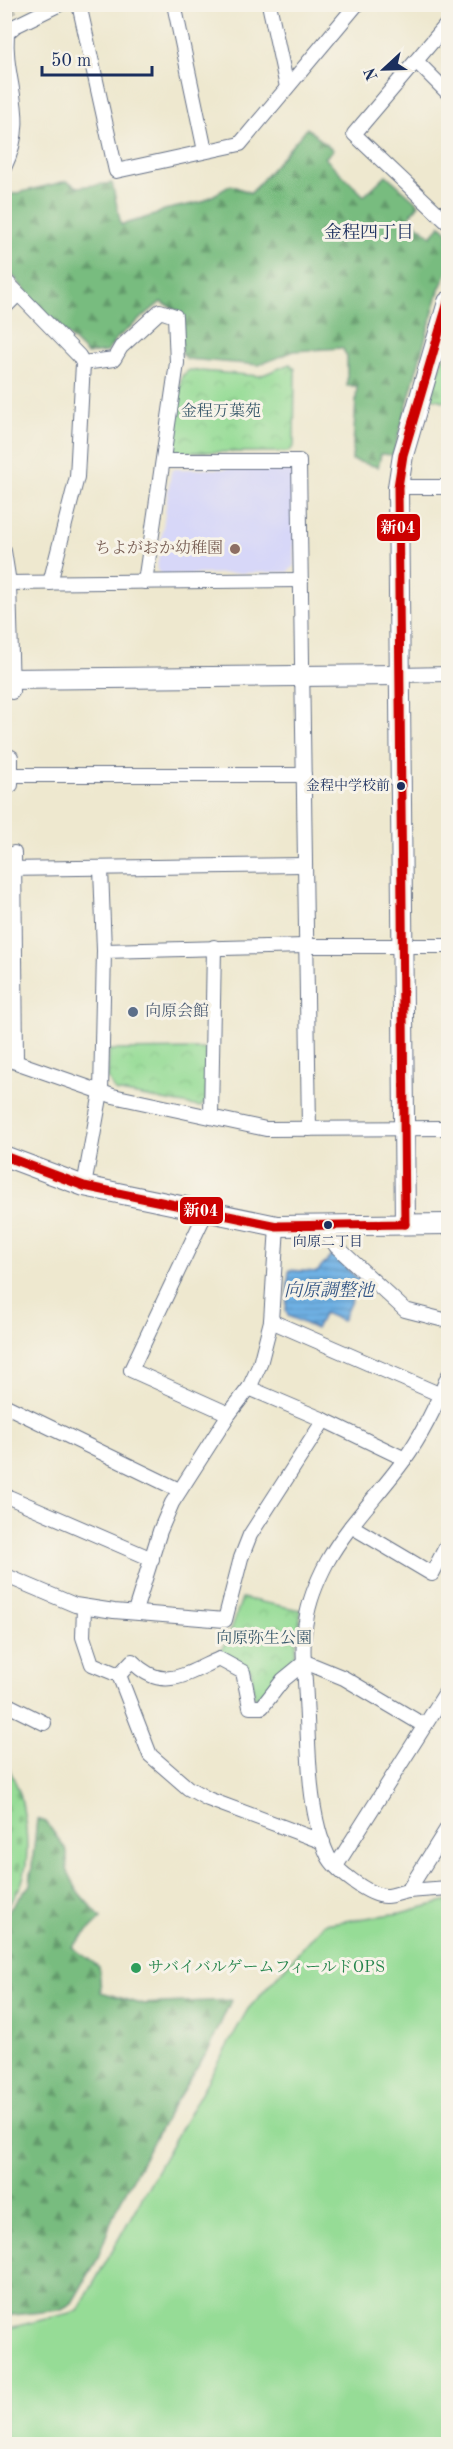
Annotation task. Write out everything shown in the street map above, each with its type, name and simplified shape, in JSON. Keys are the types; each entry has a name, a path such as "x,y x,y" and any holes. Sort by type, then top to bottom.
{"street":[{"path":"4,168 12,152 16,112 13,84 5,53 7,33 15,26 60,4"},
{"path":"79,4 116,171 240,144 357,4"},
{"path":"174,4 205,151"},
{"path":"269,4 287,87"},
{"path":"448,23 354,134 448,224"},
{"path":"416,61 448,93"},
{"path":"4,279 17,295 79,356 83,363 77,477 50,583"},
{"path":"4,308 17,295"},
{"path":"405,1224 398,487 403,455 443,341 448,302"},
{"path":"83,363 114,359 121,347 160,311 175,316 177,363 145,582"},
{"path":"163,461 299,461 309,1129"},
{"path":"398,487 448,487"},
{"path":"4,551 10,684 448,674"},
{"path":"7,583 301,580"},
{"path":"11,757 9,779 304,775"},
{"path":"14,853 9,869 10,1060 101,1092 266,1129 448,1128"},
{"path":"9,869 304,865"},
{"path":"84,1186 101,1092 104,951 101,868"},
{"path":"104,951 214,947 448,946"},
{"path":"211,1116 214,947"},
{"path":"4,1156 84,1186 278,1226 448,1224"},
{"path":"206,1212 131,1370 229,1414"},
{"path":"135,1611 160,1531 179,1490 249,1388 260,1364 271,1321 278,1226"},
{"path":"322,1226 336,1246 405,1310 448,1321"},
{"path":"271,1321 441,1395"},
{"path":"448,1376 441,1395 405,1459 351,1526 328,1560 313,1591 305,1623 311,1793 328,1856 336,1866 361,1887 385,1896 408,1891 448,1888"},
{"path":"249,1388 324,1420 405,1459"},
{"path":"4,1405 179,1490"},
{"path":"4,1575 84,1607 225,1620 241,1558 250,1535 324,1420"},
{"path":"4,1495 152,1559"},
{"path":"351,1526 432,1574 448,1543"},
{"path":"84,1607 82,1637 92,1664 119,1675 150,1755 188,1788 208,1798 323,1842"},
{"path":"119,1675 132,1661 156,1679 179,1677 219,1659 243,1672 250,1707 262,1707 284,1680 305,1662"},
{"path":"305,1662 344,1678 425,1725"},
{"path":"336,1866 448,1689"},
{"path":"4,1702 44,1723"},
{"path":"408,1891 448,1827"}],"shaded area":[{"path":"174,469 287,469 293,474 294,566 288,572 161,575 157,568 171,472"}],"green space":[{"path":"307,128 333,150 325,158 364,196 386,175 419,204 409,217 431,236 441,225 448,232 448,270 439,290 393,455 381,454 378,467 352,460 357,386 347,386 347,356 342,348 294,351 259,365 187,359 182,353 180,312 161,302 117,338 107,352 87,354 37,305 5,266 5,255 8,252 4,239 3,215 9,195 67,181 78,187 112,183 121,225 164,210 202,202 231,185 251,193"},
{"path":"448,355 448,402 431,398 443,358"},
{"name":"金程万葉苑","path":"290,364 295,369 294,446 288,452 177,452 171,445 182,376 189,370 260,376"},
{"path":"206,1049 206,1101 200,1107 115,1091 108,1078 109,1050"},
{"name":"向原弥生公園","path":"242,1598 301,1610 295,1655 262,1699 254,1697 251,1670 220,1652 228,1639"},
{"path":"4,1759 20,1793 27,1841 25,1871 21,1884 15,1897 5,1907"},
{"path":"37,1819 46,1822 67,1851 67,1869 78,1892 101,1918 72,1947 99,1967 101,1992 141,2004 231,2000 209,2049 171,2109 116,2209 97,2260 72,2303 60,2310 5,2316 5,1915 30,1885"},
{"path":"448,1901 448,2444 5,2444 5,2329 78,2311 248,2009 324,1924 400,1913"}],"water":[{"name":"向原調整池","path":"332,1255 360,1281 342,1321 324,1313 316,1329 288,1316 286,1310 289,1270 317,1272"}],"tunnel":[{"path":"4,8 12,4"}],"transit line":[{"name":"新04","path":"405,1224 398,487 403,455 448,302"},
{"name":"新04","path":"4,1156 84,1186 277,1226 405,1224"}],"place":[{"name":"ちよがおか幼稚園","path":"235,549"},
{"name":"金程中学校前","path":"401,786"},
{"name":"向原会館","path":"133,1012"},
{"name":"向原二丁目","path":"328,1225"},
{"name":"サバイバルゲームフィールドOPS","path":"136,1968"}],"district":[{"name":"金程四丁目","path":"369,233"}]}
